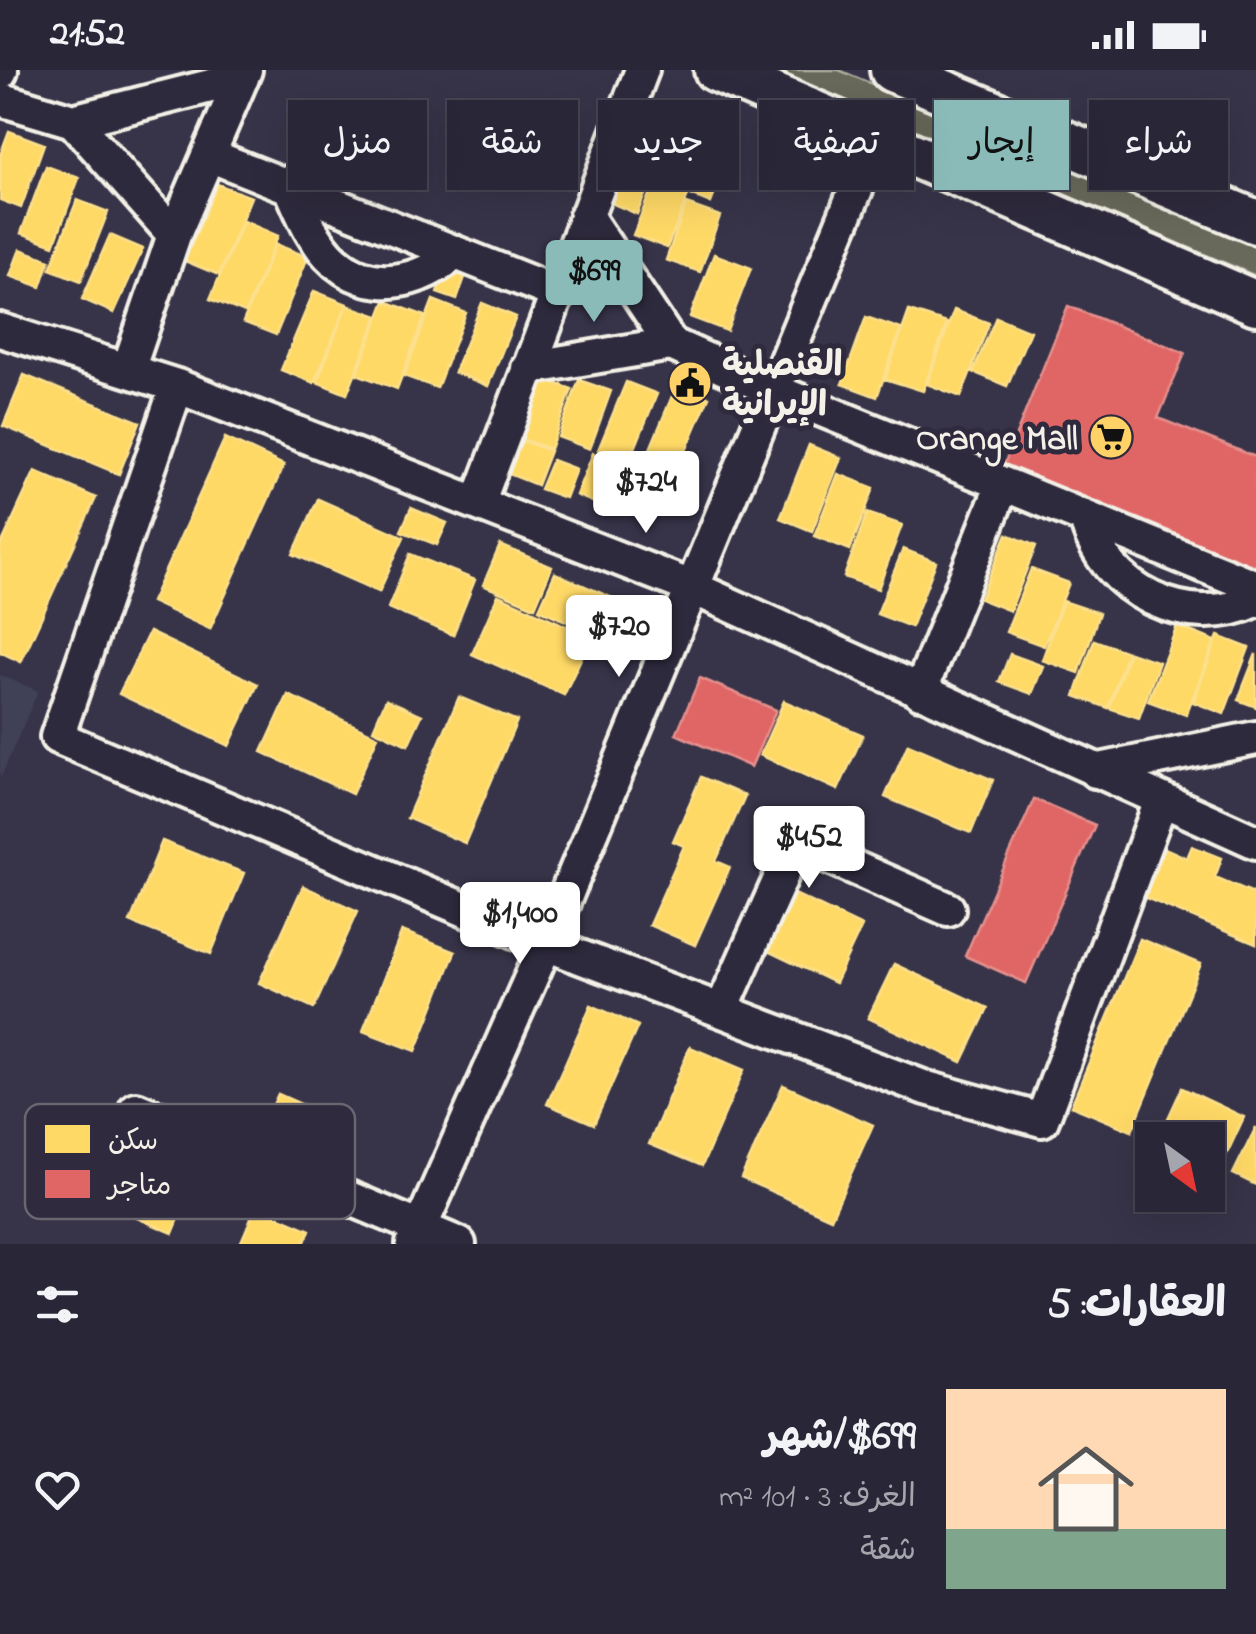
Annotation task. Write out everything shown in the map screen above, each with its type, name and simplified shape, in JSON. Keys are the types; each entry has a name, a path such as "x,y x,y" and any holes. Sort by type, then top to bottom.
{"main road":[{"path":"716,70 787,100"},
{"path":"892,70 1256,222"},
{"path":"914,154 1256,303"}],"street":[{"path":"478,504 642,70"},
{"path":"73,122 244,74"},
{"path":"128,370 174,235 244,74"},
{"path":"0,99 73,122 174,235"},
{"path":"208,155 288,187"},
{"path":"291,190 316,240 348,272 376,282 402,280 436,269 455,252"},
{"path":"295,190 557,293"},
{"path":"417,1236 546,944 856,190"},
{"path":"586,216 671,344 773,390 1256,588"},
{"path":"0,330 176,386 691,587 1255,840"},
{"path":"528,368 671,344"},
{"path":"176,386 57,737 546,944 923,1087 1042,1120 1161,801"},
{"path":"920,692 1003,484"},
{"path":"1086,518 1091,538 1112,568 1148,598 1200,612 1224,610 1256,600"},
{"path":"1094,771 1256,738"},
{"path":"722,1010 790,857 802,850 814,850 948,909"},
{"path":"355,1208 417,1236 459,1244"}],"shaded area":[{"path":"0,675 38,691 0,779"}],"green space":[{"path":"771,70 839,70 910,100 842,100"},
{"path":"914,102 934,110 934,139 914,131"},
{"path":"1069,167 1089,176 1089,190 1123,190 1256,246 1256,276 1054,190 1069,190"}],"building: سكن":[{"path":"9,131 44,144 21,208 0,200 0,155"},
{"path":"46,166 79,178 54,245 21,233"},
{"path":"217,184 251,197 219,275 185,261"},
{"path":"606,190 647,190 637,214 602,199"},
{"path":"651,190 690,190 667,248 633,235"},
{"path":"693,190 716,190 711,203 691,195"},
{"path":"77,200 108,212 81,281 50,269"},
{"path":"686,204 720,216 700,272 666,260"},
{"path":"243,221 278,236 245,313 210,299"},
{"path":"110,235 143,249 114,313 82,299"},
{"path":"275,244 308,257 276,335 243,322"},
{"path":"20,249 50,260 41,287 10,276"},
{"path":"714,254 751,268 727,331 690,317"},
{"path":"445,268 466,274 457,300 437,293"},
{"path":"314,291 347,304 314,383 281,370"},
{"path":"433,300 466,313 437,388 404,376"},
{"path":"385,301 425,316 397,389 357,374"},
{"path":"482,303 516,317 488,386 454,372"},
{"path":"347,305 378,316 347,394 317,382"},
{"path":"954,310 989,323 961,397 927,384"},
{"path":"909,311 947,323 923,391 885,379"},
{"path":"866,317 901,329 877,397 842,384"},
{"path":"996,317 1030,331 1007,386 973,372"},
{"path":"24,375 140,422 119,474 3,426"},
{"path":"543,379 572,389 550,449 522,439"},
{"path":"579,380 611,391 590,449 558,437"},
{"path":"626,382 657,394 629,463 598,450"},
{"path":"677,384 709,397 681,462 650,449"},
{"path":"507,435 550,451 537,485 494,468"},
{"path":"225,438 284,465 210,629 151,602"},
{"path":"809,445 841,458 812,531 780,518"},
{"path":"593,453 624,465 607,508 576,495"},
{"path":"552,460 576,469 565,498 540,489"},
{"path":"35,471 96,498 21,662 0,652 0,547"},
{"path":"838,474 874,488 850,550 814,536"},
{"path":"318,499 404,537 379,592 293,554"},
{"path":"411,508 447,523 437,545 401,531"},
{"path":"867,513 902,525 878,589 844,577"},
{"path":"1007,534 1036,546 1010,611 980,599"},
{"path":"500,545 552,567 535,607 483,585"},
{"path":"903,549 936,562 911,627 877,614"},
{"path":"410,554 475,580 453,635 388,608"},
{"path":"1031,569 1069,583 1044,646 1006,632"},
{"path":"555,573 626,604 609,640 539,609"},
{"path":"498,595 591,637 564,695 472,654"},
{"path":"1063,601 1099,613 1079,673 1042,660"},
{"path":"1177,626 1215,641 1186,715 1148,701"},
{"path":"149,632 258,684 229,746 119,694"},
{"path":"1218,636 1249,648 1224,714 1193,702"},
{"path":"1094,640 1127,652 1108,708 1075,696"},
{"path":"1129,652 1159,662 1139,718 1109,708"},
{"path":"1010,654 1043,666 1032,694 999,682"},
{"path":"1256,654 1256,707 1238,700"},
{"path":"288,695 378,736 352,794 262,752"},
{"path":"459,697 517,721 465,843 407,818"},
{"path":"386,699 422,715 408,745 373,729"},
{"path":"784,701 863,735 838,790 760,755"},
{"path":"908,744 993,780 971,833 885,797"},
{"path":"701,777 745,796 716,861 730,867 695,945 649,925 684,846 673,841"},
{"path":"162,841 244,873 211,954 130,922"},
{"path":"1160,846 1187,858 1192,846 1222,858 1215,877 1256,894 1256,944 1139,895"},
{"path":"303,886 358,911 314,1008 259,983"},
{"path":"784,889 862,926 835,983 757,946"},
{"path":"402,931 455,952 416,1051 363,1031"},
{"path":"1140,939 1201,964 1132,1131 1071,1106"},
{"path":"894,964 988,1008 962,1062 868,1018"},
{"path":"591,1005 638,1026 594,1124 547,1104"},
{"path":"690,1047 744,1070 702,1166 649,1144"},
{"path":"783,1085 873,1125 831,1218 741,1178"},
{"path":"1182,1088 1244,1117 1225,1158 1225,1122 1166,1122"},
{"path":"278,1094 301,1104 273,1104"},
{"path":"1256,1127 1256,1185 1233,1174"},
{"path":"140,1219 179,1219 173,1233"},
{"path":"251,1219 284,1219 310,1230 304,1244 240,1244"}],"building: متاجر":[{"name":"Orange Mall","path":"1068,306 1185,353 1158,418 1256,457 1256,574 1001,472"},
{"path":"700,678 776,710 751,767 676,734"},
{"path":"1034,799 1095,825 1026,983 965,956"}],"place":[{"name":"القنصلية الإيرانية","path":"690,383"},
{"name":"Orange Mall","path":"1111,437"}]}
